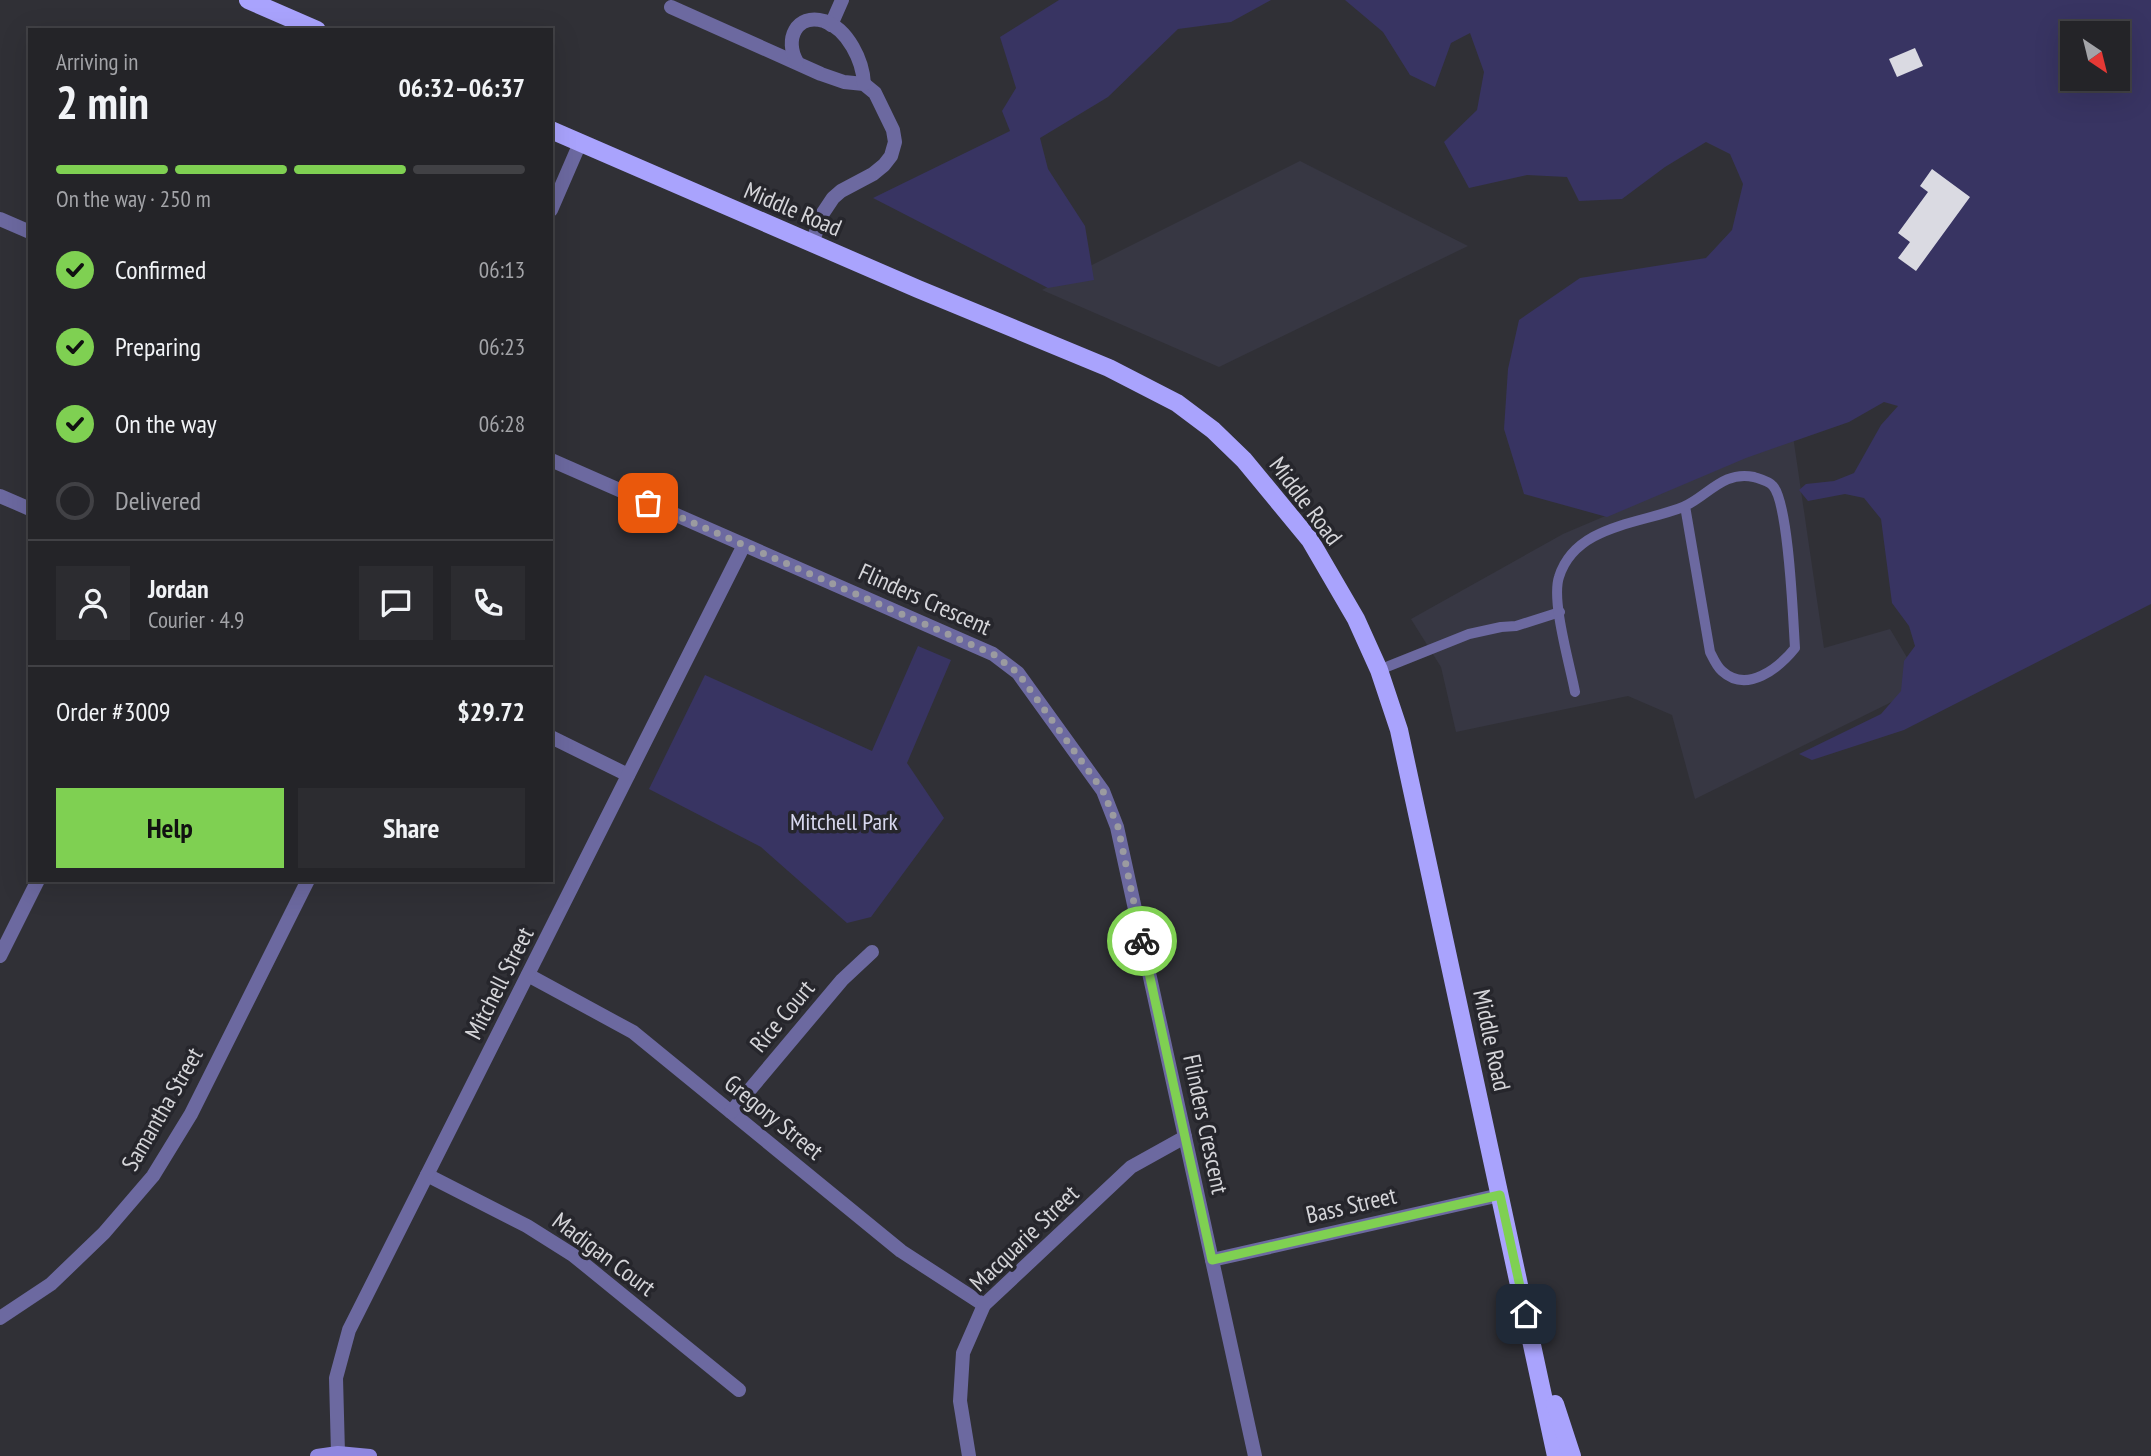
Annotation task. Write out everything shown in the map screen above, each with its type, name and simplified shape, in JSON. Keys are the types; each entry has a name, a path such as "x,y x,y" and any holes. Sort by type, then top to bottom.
{"main road":[{"path":"247,0 312,28"},
{"name":"Middle Road","path":"553,131 1109,368 1177,403 1213,430 1244,460 1310,540 1356,619 1379,670 1399,730 1556,1456"},
{"name":"Middle Road","path":"1526,1314 1572,1456"}],"street":[{"path":"831,25 842,0"},
{"path":"671,7 844,82 864,84 875,93 893,130 895,142 891,156 873,174 833,198 812,243"},
{"path":"797,62 791,46 791,38 797,28 803,22 814,20 831,25 854,49 864,84"},
{"path":"553,205 580,143"},
{"path":"0,219 28,231"},
{"name":"Flinders Crescent","path":"553,461 993,654 1018,673 1103,791 1118,827 1255,1456"},
{"path":"0,496 28,508"},
{"name":"Mitchell Street","path":"338,1453 336,1378 349,1330 744,545"},
{"path":"553,738 628,775"},
{"path":"0,956 37,882"},
{"name":"Samantha Street","path":"0,1318 51,1284 104,1233 153,1176 191,1114 307,882"},
{"name":"Rice Court","path":"731,1112 842,980 872,952"},
{"name":"Gregory Street","path":"528,975 633,1032 901,1251 984,1304"},
{"name":"Macquarie Street","path":"969,1456 960,1401 963,1353 984,1304 1131,1167 1185,1137"},
{"name":"Madigan Court","path":"427,1175 527,1226 573,1255 739,1390"},
{"name":"Bass Street","path":"1212,1260 1500,1195"},
{"path":"317,1456 338,1453 370,1456"}],"lane":[{"path":"1575,692 1557,590 1565,565 1584,543 1596,535 1685,506 1732,478 1747,476 1763,479 1773,486 1781,504 1795,648 1784,662 1764,676 1747,680 1733,678 1721,671 1710,652 1685,506"},
{"path":"1379,670 1469,634 1516,626 1560,612"}],"shaded area":[{"path":"1300,161 1468,246 1219,367 1042,290"},
{"path":"1793,436 1824,648 1890,629 1924,686 1695,799 1672,715 1628,696 1456,732 1441,667 1411,619 1563,534"}],"green space":[{"path":"1059,0 1271,0 1231,22 1178,29 1108,97 1040,138 1048,169 1085,226 1094,280 1048,288 873,198 1010,131 1002,111 1016,88 1000,37"},
{"path":"1345,0 2151,0 2151,604 1904,730 1812,760 1799,754 1881,714 1901,691 1904,661 1915,646 1909,626 1892,603 1881,519 1864,498 1845,494 1808,501 1799,490 1806,484 1834,481 1854,473 1881,425 1898,406 1884,402 1849,422 1746,458 1607,517 1524,494 1504,429 1508,369 1519,320 1580,278 1706,258 1732,230 1743,184 1730,154 1706,142 1665,167 1622,199 1579,201 1567,177 1527,175 1469,188 1444,142 1477,110 1484,72 1470,33 1451,43 1435,87 1410,75 1383,32"},
{"name":"Mitchell Park","path":"918,646 951,660 907,763 944,818 871,917 847,923 761,847 649,789 705,675 872,751"}],"building":[{"path":"1915,48 1923,66 1897,77 1889,59"},
{"path":"1932,169 1970,197 1916,271 1898,258 1910,242 1898,233 1928,192 1920,186"}],"way so far":[{"path":"648,503 993,654 1018,673 1103,791 1118,827 1142,941"}],"route":[{"path":"1142,941 1212,1260 1500,1195 1526,1314"}]}
